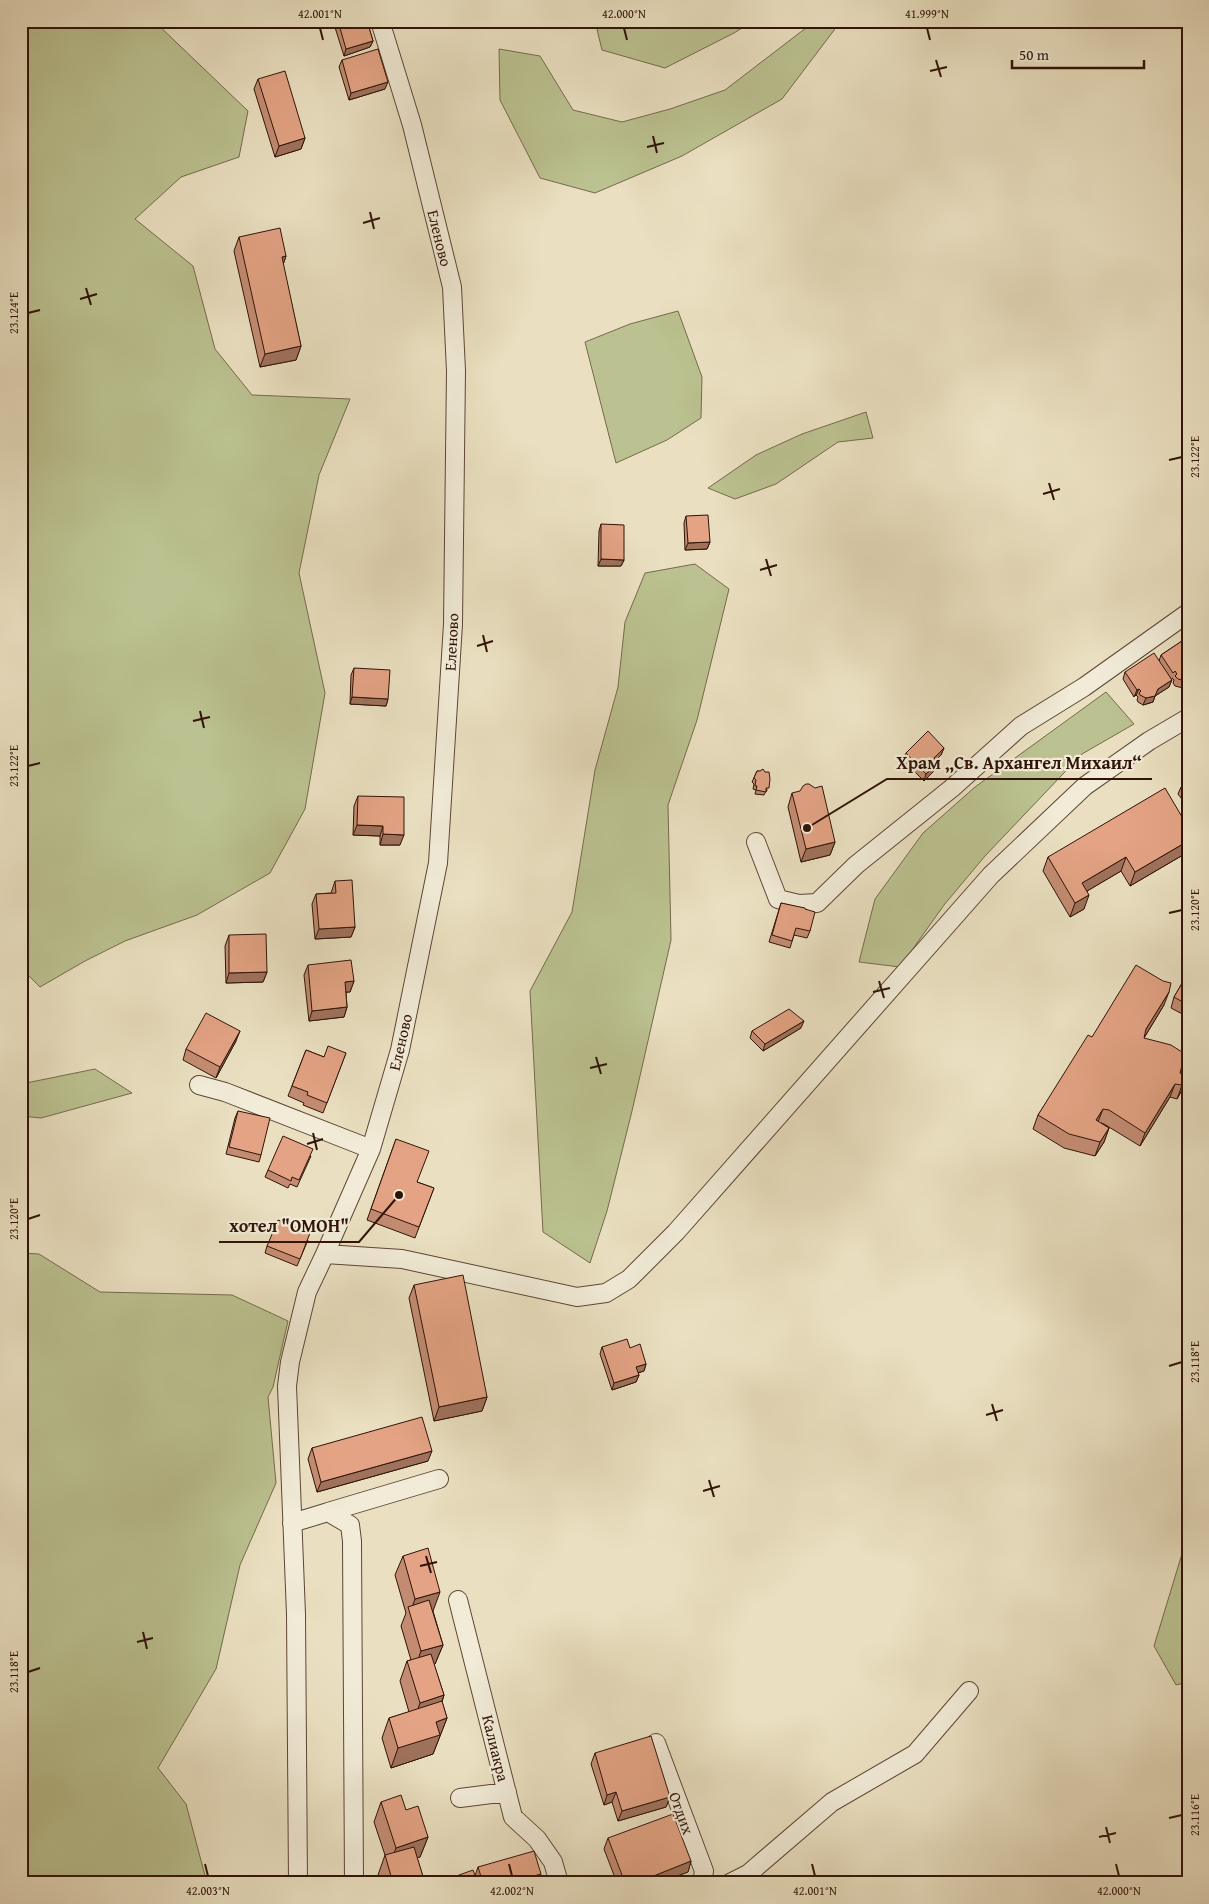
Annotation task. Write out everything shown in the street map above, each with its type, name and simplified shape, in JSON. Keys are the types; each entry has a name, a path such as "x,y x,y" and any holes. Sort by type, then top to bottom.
{"street":[{"name":"Еленово","path":"298,1883 296,1614 287,1386 290,1362 307,1292 372,1149 400,1050 438,863 453,624 456,371 452,287 412,125 380,21"},
{"path":"756,842 778,899 799,904 817,903 856,866 952,788 1021,726 1045,713 1084,687 1188,613"},
{"path":"325,1254 402,1259 577,1297 606,1293 629,1279 676,1232 991,876 1085,786 1149,741 1188,718"},
{"path":"199,1086 224,1092 372,1149"},
{"path":"292,1523 440,1479"},
{"path":"328,1512 350,1525 352,1541 354,1883"},
{"name":"Калиакра","path":"458,1600 513,1817 537,1839 554,1862 559,1883"},
{"path":"730,1883 748,1874 832,1802 915,1754 970,1691"},
{"name":"Отдих","path":"656,1743 703,1877"},
{"path":"460,1798 507,1792"},
{"path":"703,1877 717,1883"}],"green space":[{"path":"21,21 154,21 248,111 239,157 181,177 135,219 193,266 215,349 252,395 350,399 319,475 299,573 325,693 305,809 270,873 197,915 125,941 40,987 21,968"},
{"path":"595,21 753,21 734,33 665,68 602,50"},
{"path":"815,21 841,21 782,99 682,156 595,193 540,178 500,100 499,49 540,56 573,110 622,122 670,109 725,90"},
{"path":"678,311 702,377 701,418 667,440 616,463 585,342 630,324"},
{"path":"866,412 873,438 838,442 776,484 735,499 708,488 756,455 802,434"},
{"path":"695,564 729,589 697,720 668,805 671,940 607,1211 590,1263 543,1232 530,991 572,912 595,770 618,687 625,622 645,573"},
{"path":"1106,692 1134,724 1082,754 985,856 944,905 900,967 859,962 875,899 923,833 975,787"},
{"path":"21,1053 26,1083 95,1069 132,1093 41,1118 21,1116"},
{"path":"21,1253 39,1254 100,1292 232,1295 288,1321 273,1387 268,1397 276,1483 240,1565 216,1669 158,1768 186,1804 207,1883 21,1883"},
{"path":"1188,1534 1188,1682 1176,1685 1154,1646"}],"building":[{"path":"338,21 367,21 373,41 346,49"},
{"path":"378,49 388,82 351,93 342,60"},
{"path":"285,71 305,138 279,146 258,79"},
{"path":"280,228 286,256 282,257 301,346 265,354 239,237"},
{"path":"708,515 710,542 688,543 686,516"},
{"path":"601,524 624,525 624,560 601,559"},
{"path":"1188,637 1188,680 1186,681 1175,676 1177,674 1175,671 1173,673 1161,655"},
{"path":"1154,653 1172,680 1158,689 1155,696 1146,698 1140,695 1141,691 1137,690 1125,672"},
{"path":"354,668 390,670 388,699 352,697"},
{"path":"928,731 944,748 934,758 938,763 926,774 906,753"},
{"path":"763,769 765,772 769,772 770,779 769,788 766,788 766,792 756,790 757,786 755,786 756,780 754,778 757,771"},
{"path":"1188,782 1188,797 1181,787"},
{"path":"806,784 815,788 822,786 835,842 806,849 792,793 800,791"},
{"path":"1165,788 1188,827 1188,841 1135,872 1126,857 1082,883 1089,895 1075,903 1048,857"},
{"path":"358,796 404,797 404,835 383,834 383,826 357,825"},
{"path":"352,880 355,927 319,929 316,894 336,893 335,881"},
{"path":"781,903 815,912 810,931 796,928 792,941 772,935"},
{"path":"266,934 267,972 229,973 229,935"},
{"path":"351,960 354,981 345,982 347,1007 312,1011 308,965"},
{"path":"1136,965 1163,981 1171,983 1169,992 1146,1029 1144,1038 1171,1045 1182,1052 1188,1043 1180,1073 1187,1077 1182,1085 1175,1084 1145,1133 1109,1110 1103,1109 1096,1120 1109,1128 1100,1142 1069,1134 1038,1115 1088,1035 1092,1037"},
{"path":"1188,973 1188,1005 1174,997"},
{"path":"789,1009 804,1021 765,1044 752,1031"},
{"path":"206,1013 240,1031 220,1067 186,1049"},
{"path":"328,1046 346,1053 327,1103 307,1095 308,1092 292,1086 306,1050 324,1057"},
{"path":"238,1111 270,1118 261,1155 229,1147"},
{"path":"283,1136 313,1149 299,1180 292,1177 291,1181 268,1170"},
{"path":"396,1139 429,1151 417,1182 434,1188 419,1227 371,1209"},
{"path":"278,1220 310,1233 300,1259 267,1246"},
{"path":"463,1275 487,1397 439,1407 414,1285"},
{"path":"627,1339 630,1348 640,1344 646,1364 636,1367 639,1375 614,1383 602,1347"},
{"path":"422,1417 432,1451 321,1482 312,1448"},
{"path":"428,1548 440,1592 415,1599 403,1556"},
{"path":"429,1600 443,1645 421,1651 408,1607"},
{"path":"431,1654 444,1695 420,1703 407,1661"},
{"path":"442,1701 447,1718 436,1722 440,1735 398,1748 389,1718"},
{"path":"651,1736 670,1797 622,1811 616,1792 607,1795 595,1753"},
{"path":"401,1795 406,1810 418,1806 428,1837 396,1848 381,1802"},
{"path":"673,1814 691,1861 651,1877 652,1880 645,1883 625,1883 608,1838"},
{"path":"414,1847 425,1883 393,1883 385,1855"},
{"path":"534,1851 541,1874 530,1877 531,1883 483,1883 478,1867"},
{"path":"473,1870 478,1883 437,1883"}],"place":[{"name":"Храм „Св. Архангел Михаил“","path":"807,828"},
{"name":"хотел \"ОМОН\"","path":"399,1195"}]}
